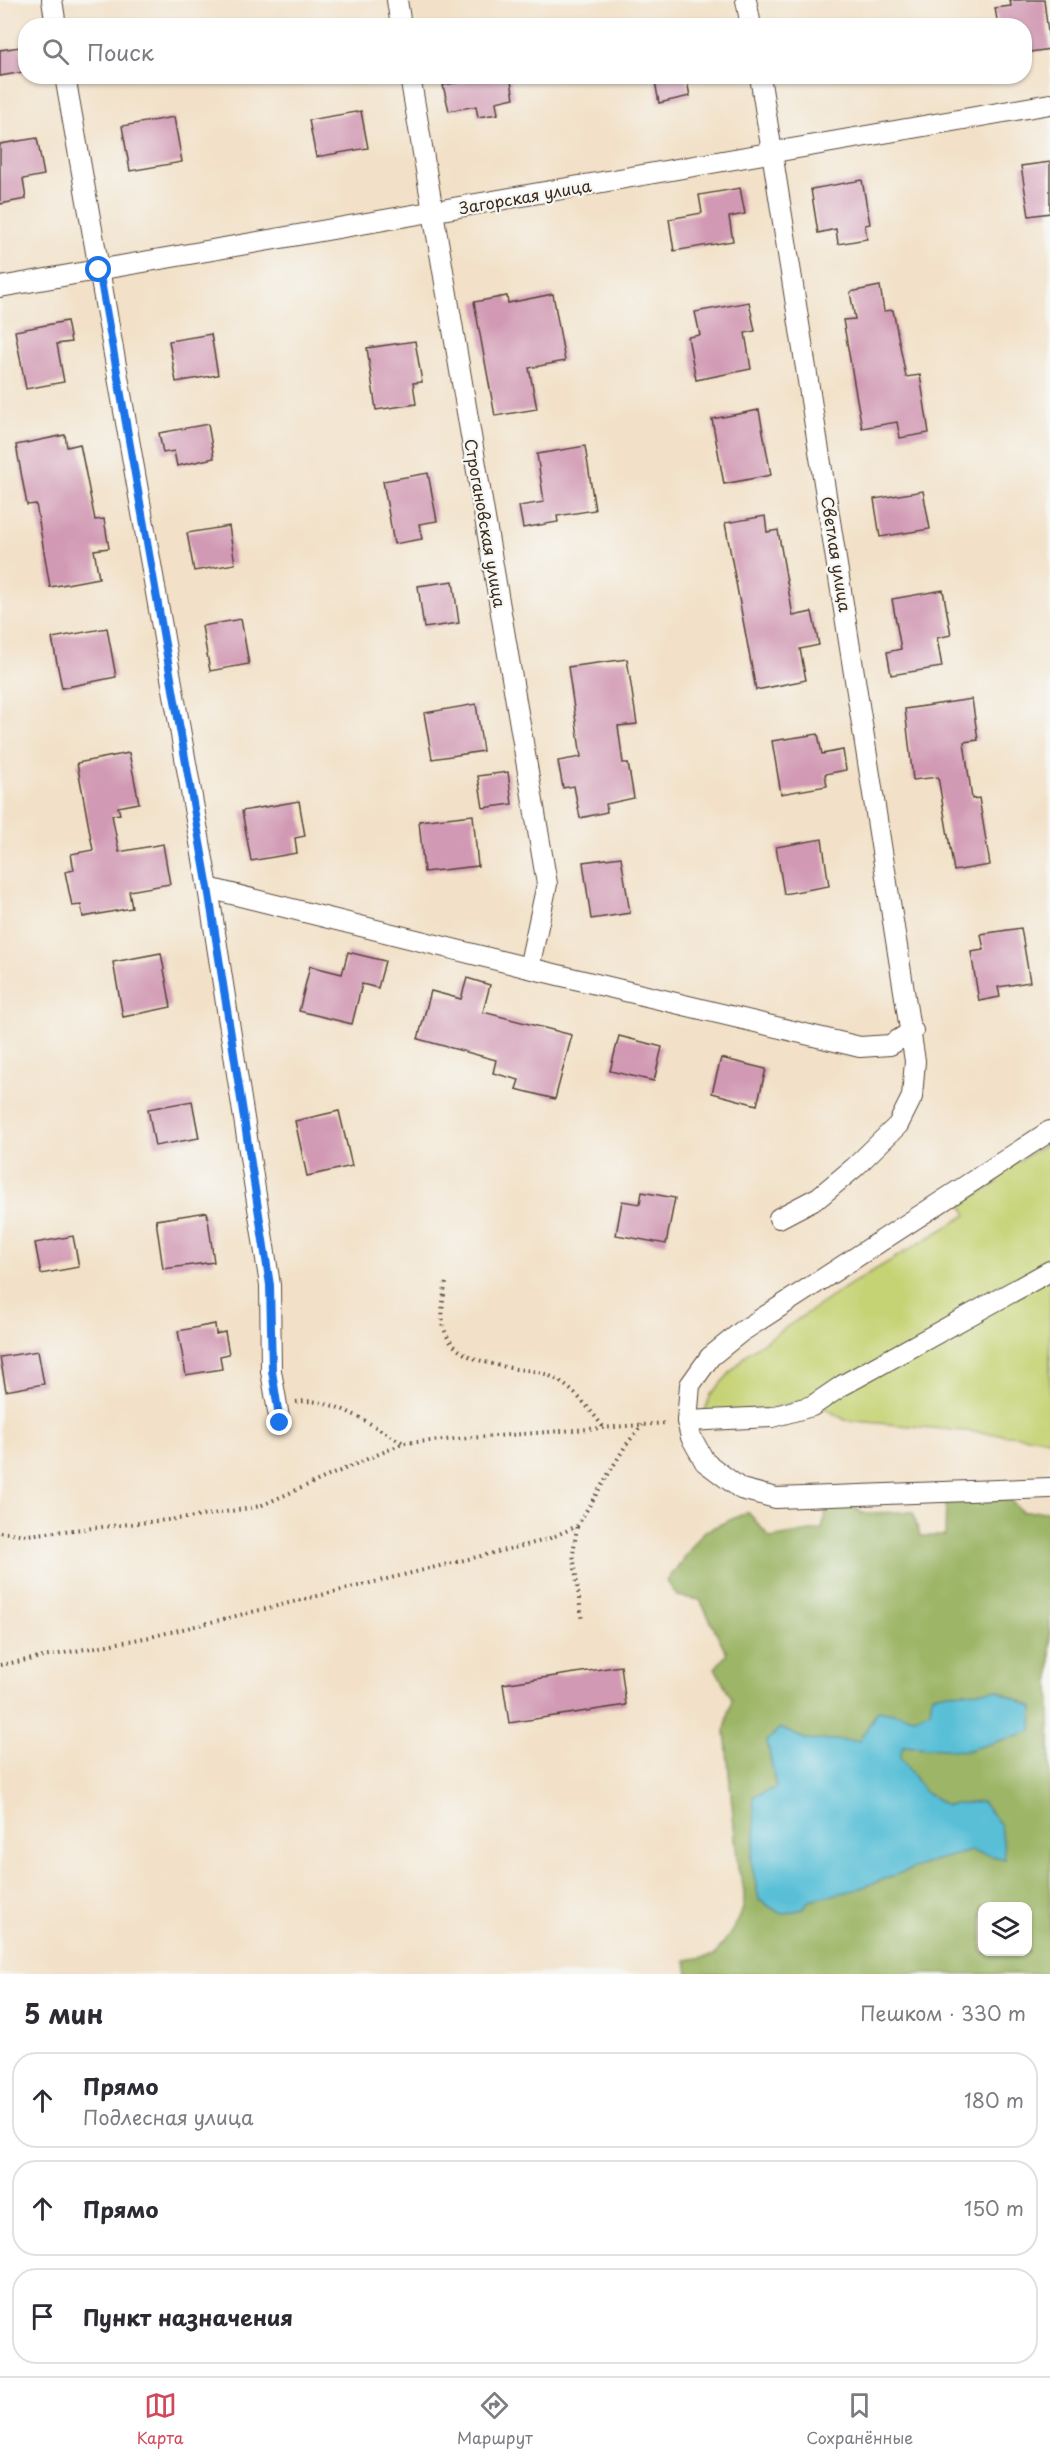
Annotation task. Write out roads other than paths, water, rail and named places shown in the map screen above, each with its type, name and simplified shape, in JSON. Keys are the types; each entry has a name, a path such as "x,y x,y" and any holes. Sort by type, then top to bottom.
{"street":[{"path":"52,0 55,18"},
{"path":"397,0 400,18"},
{"path":"746,0 749,18"},
{"path":"66,84 208,888 270,1285 272,1371 279,1413"},
{"name":"Строгановская улица","path":"411,84 547,884 529,968"},
{"name":"Светлая улица","path":"761,84 913,1031 915,1061 912,1097 898,1125 855,1167 819,1197 779,1218"},
{"name":"Загорская улица","path":"0,287 1050,104"},
{"path":"208,888 860,1047 890,1045 913,1031"},
{"path":"1050,1131 741,1332 710,1357 690,1385 687,1421 691,1437 705,1462 741,1489 776,1498 1050,1488"},
{"path":"687,1421 772,1417 812,1406 843,1385 1050,1271"}],"water":[{"path":"997,1690 1033,1707 1032,1731 966,1751 903,1746 900,1757 924,1791 946,1805 982,1802 1001,1825 1005,1859 971,1851 933,1861 855,1890 809,1900 803,1909 781,1914 759,1900 751,1861 755,1837 753,1796 776,1788 767,1741 780,1728 805,1739 859,1741 878,1710 914,1717 930,1711 932,1694"}]}
